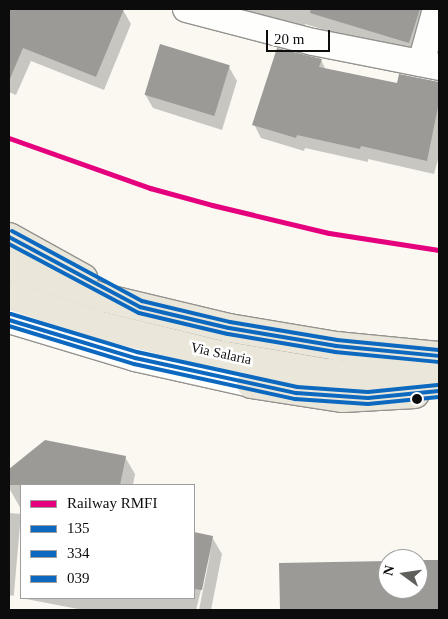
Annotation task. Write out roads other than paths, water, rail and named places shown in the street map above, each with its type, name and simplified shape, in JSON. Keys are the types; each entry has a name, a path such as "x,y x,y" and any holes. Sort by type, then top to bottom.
{"main road":[{"path":"9,237 140,308"},
{"name":"Via Salaria","path":"9,266 65,287 140,308 229,328 336,346 439,356"},
{"name":"Via Salaria","path":"9,295 94,324 221,355 327,372 439,383"},
{"path":"250,384 342,398 439,391"}],"street":[{"path":"186,9 313,42 430,65 436,9"},
{"name":"Via Salaria","path":"9,320 134,358 250,384"}],"rail line":[{"name":"RMFI","path":"9,138 150,188 212,205 329,233 439,250"}]}
